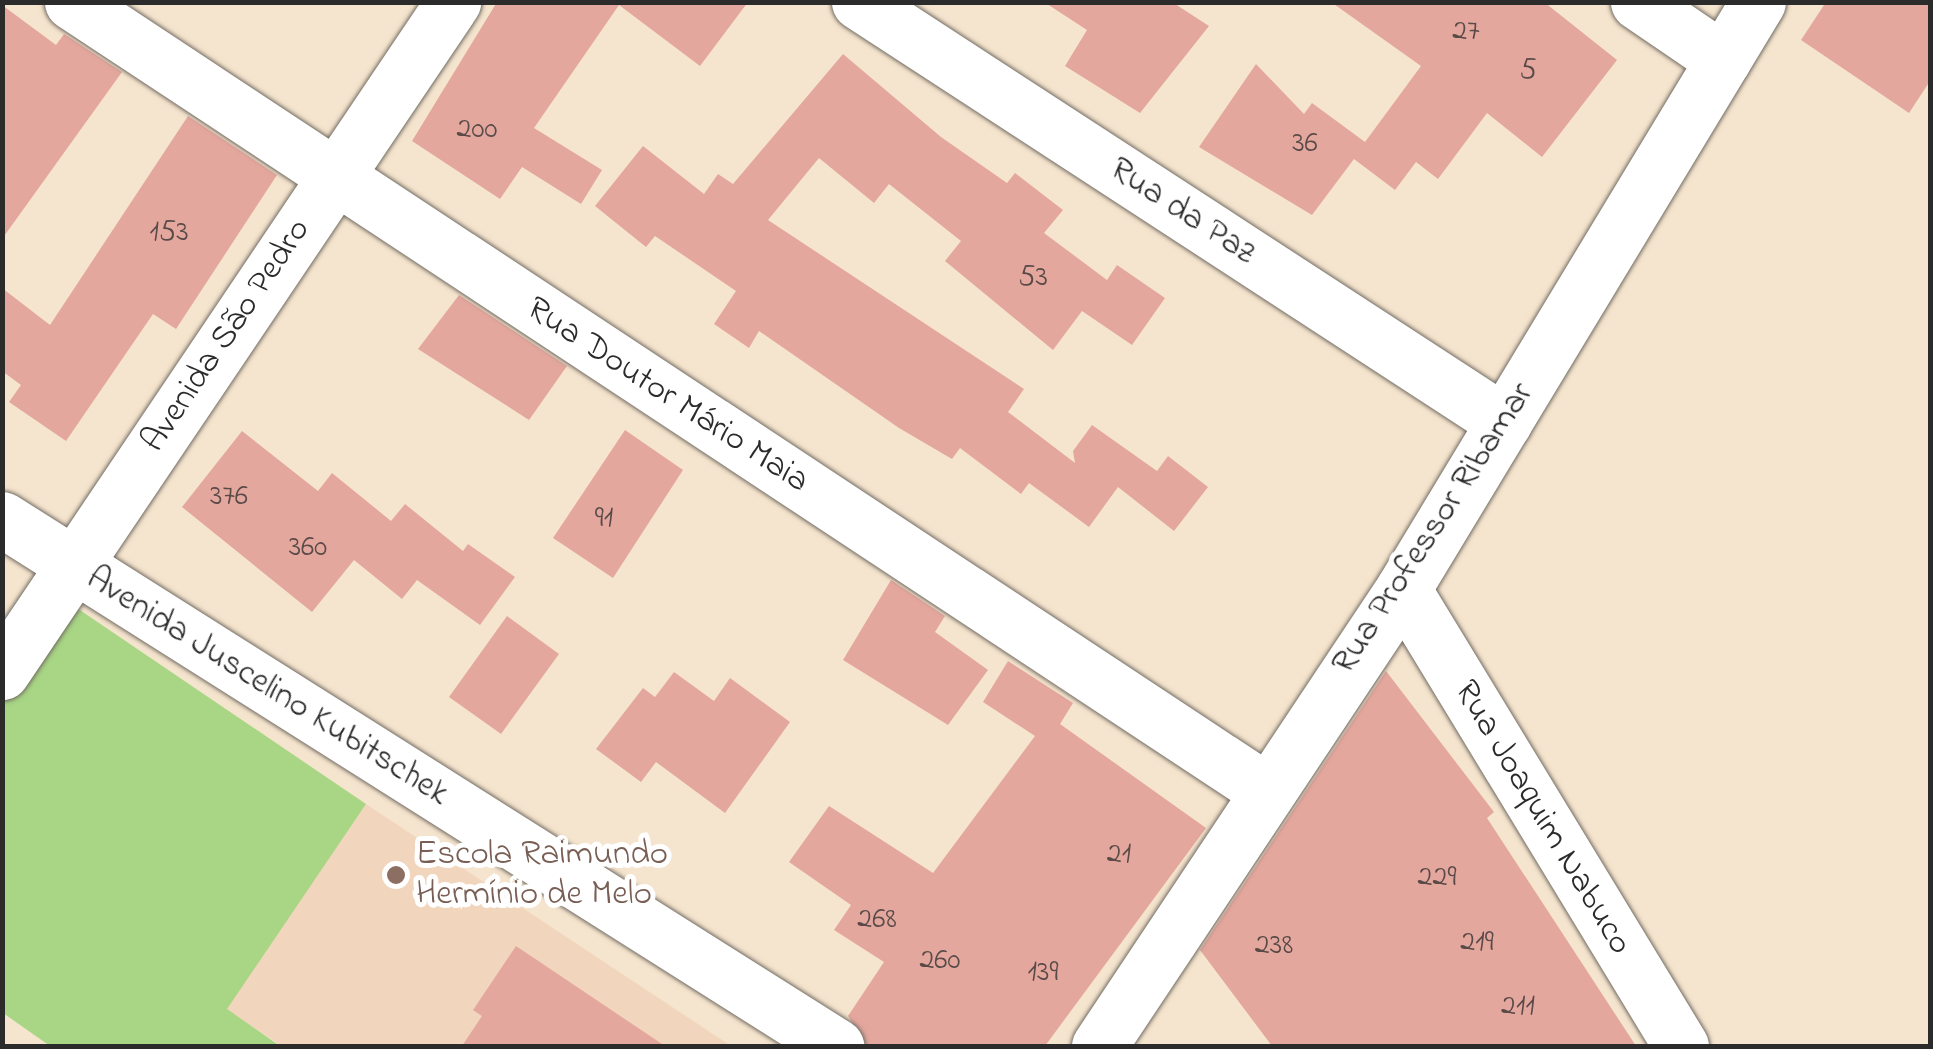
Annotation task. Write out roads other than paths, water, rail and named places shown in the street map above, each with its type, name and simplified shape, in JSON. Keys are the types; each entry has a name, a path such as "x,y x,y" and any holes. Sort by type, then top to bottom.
{"street":[{"name":"Rua Doutor Mário Maia","path":"72,2 1262,788"},
{"name":"Avenida São Pedro","path":"2,672 71,564 454,2"},
{"name":"Rua da Paz","path":"859,2 1504,422"},
{"path":"1638,2 1724,60"},
{"name":"Rua Professor Ribamar","path":"1098,1046 1262,788 1403,589 1758,2"},
{"name":"Avenida Juscelino Kubitschek","path":"2,519 836,1046"},
{"name":"Rua Joaquim Nabuco","path":"1403,589 1681,1046"}],"place":[{"name":"Escola Raimundo Hermínio de Melo","path":"396,875"}]}
